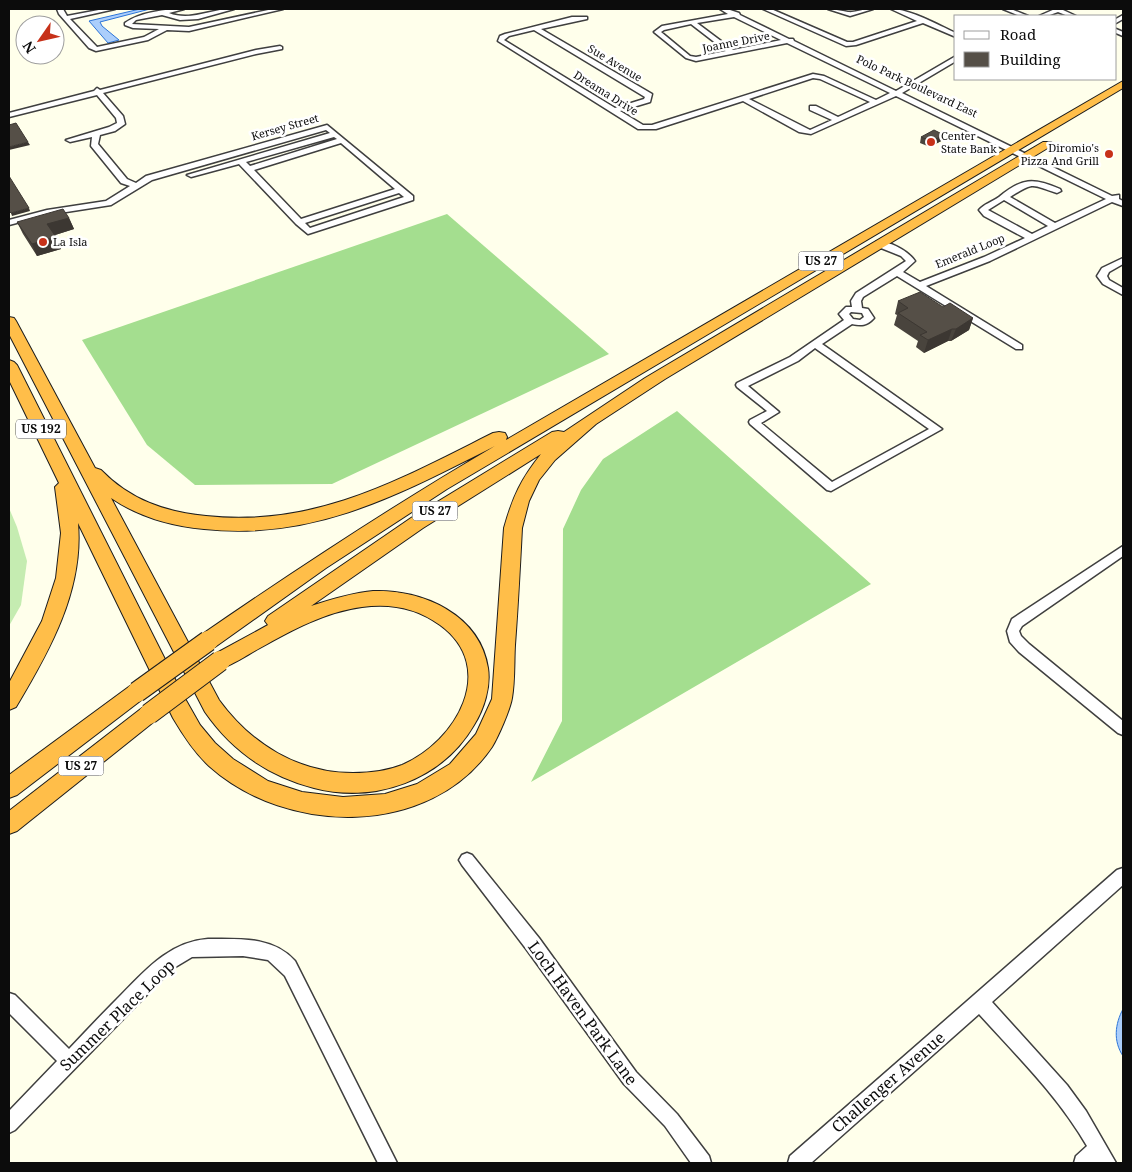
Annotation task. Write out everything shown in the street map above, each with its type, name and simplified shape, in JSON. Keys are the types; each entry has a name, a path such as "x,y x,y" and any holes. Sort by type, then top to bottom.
{"highway":[{"name":"US 27","path":"9,824 220,661 338,576 417,523 490,477 879,244 1123,84"},
{"name":"US 27","path":"13,785 208,640 403,509 625,376 1021,152 1055,139"},
{"name":"US 192","path":"10,328 14,347 23,349 71,441"},
{"name":"US 192","path":"9,366 60,469"},
{"path":"71,441 101,482 121,497 146,510 178,519 215,525 253,526 289,523 326,515 372,499 625,376"},
{"path":"60,469 181,713 206,749 235,774 282,797 326,808 357,809 377,807 412,796 447,778 472,756 490,732 497,718 504,682 513,528 521,497 541,464 559,444 660,376"},
{"path":"71,441 212,706 234,734 259,753 293,770 314,778 334,782 368,783 396,777 426,762 452,742 466,723 479,687 476,659 471,645 459,628 430,608 416,603 393,599 353,601 317,611 284,626 220,661"},
{"path":"9,702 36,656 49,628 59,601 66,572 70,531 60,469"}],"street":[{"path":"60,9 60,12 91,47 96,49 146,39 164,28"},
{"path":"66,18 110,9"},
{"path":"180,9 161,11 127,23 129,26 189,29 280,9"},
{"path":"161,11 169,16 189,17 230,9"},
{"name":"Polo Park Boulevard East","path":"723,9 737,14 1118,197 1123,204"},
{"name":"Polo Park Boulevard East","path":"729,9 737,14"},
{"path":"770,9 846,44 854,44 924,21"},
{"path":"831,9 850,14 870,9"},
{"path":"894,9 954,34"},
{"path":"1006,9 1022,15"},
{"path":"1045,15 1059,10 1071,15"},
{"name":"Joanne Drive","path":"737,14 662,28 657,32 693,59 791,40"},
{"name":"Dreama Drive","path":"585,18 572,19 504,36 502,41 641,127 648,128 813,76 822,77 875,102"},
{"path":"693,23 733,52"},
{"name":"Sue Avenue","path":"535,28 649,96 647,100 614,111"},
{"path":"9,115 22,110 245,56 278,51"},
{"path":"743,98 802,130 817,131 899,92 954,59"},
{"path":"70,140 118,127 122,121 98,92"},
{"path":"813,108 839,120"},
{"path":"9,111 22,110"},
{"name":"Kersey Street","path":"9,223 47,213 108,204 150,178 328,127 400,190 299,222 248,169"},
{"path":"96,134 94,144 124,181 136,185"},
{"path":"191,175 335,134"},
{"path":"241,161 248,169 343,140"},
{"path":"184,168 198,183"},
{"name":"Emerald Loop","path":"1032,238 984,211 984,208 1028,182 1040,183 1057,191"},
{"path":"1003,196 1056,227"},
{"name":"Emerald Loop","path":"918,286 987,259 1118,197"},
{"path":"857,309 856,301 859,295 909,264 908,257 879,244"},
{"path":"1123,261 1105,270 1102,276 1110,285 1123,292"},
{"path":"897,272 1020,347"},
{"path":"849,309 857,309 867,313 868,320 862,323 850,321 845,317 845,312 849,309"},
{"path":"815,344 937,429 831,487 754,422 774,412 741,385 794,359 815,344 850,321"},
{"path":"1123,550 1017,623 1013,631 1015,638 1024,648 1123,729"},
{"name":"Loch Haven Park Lane","path":"466,860 533,944 630,1078 671,1120 702,1163"},
{"name":"Challenger Avenue","path":"797,1163 1123,876"},
{"name":"Summer Place Loop","path":"9,1124 158,969 181,954 203,948 263,950 279,957 291,970 388,1163"},
{"path":"9,1001 69,1061"},
{"path":"980,1002 1061,1091 1080,1117 1102,1156 1083,1163"}],"green space":[{"path":"447,214 609,354 332,484 195,485 147,445 82,340"},
{"path":"677,411 871,584 531,782 562,721 563,529 581,490 603,459"},
{"path":"9,508 27,561 21,605 9,626"}],"water":[{"path":"140,9 150,9 100,22 102,26 119,40 108,43 89,21"},
{"path":"1123,1009 1123,1056 1116,1038 1116,1032"}],"building":[{"path":"16,123 28,142 9,147 9,125"},
{"path":"934,130 944,135 931,141 921,137"},
{"path":"9,176 29,208 11,213 9,211"},
{"path":"63,209 69,218 47,224 56,237 32,244 17,222"},
{"path":"920,292 943,307 950,303 973,318 956,329 928,340 920,335 927,332 898,313 908,308 898,301"}],"place":[{"name":"Center State Bank","path":"931,142"},
{"name":"Diromio's Pizza And Grill","path":"1109,154"},
{"name":"La Isla","path":"43,242"}]}
